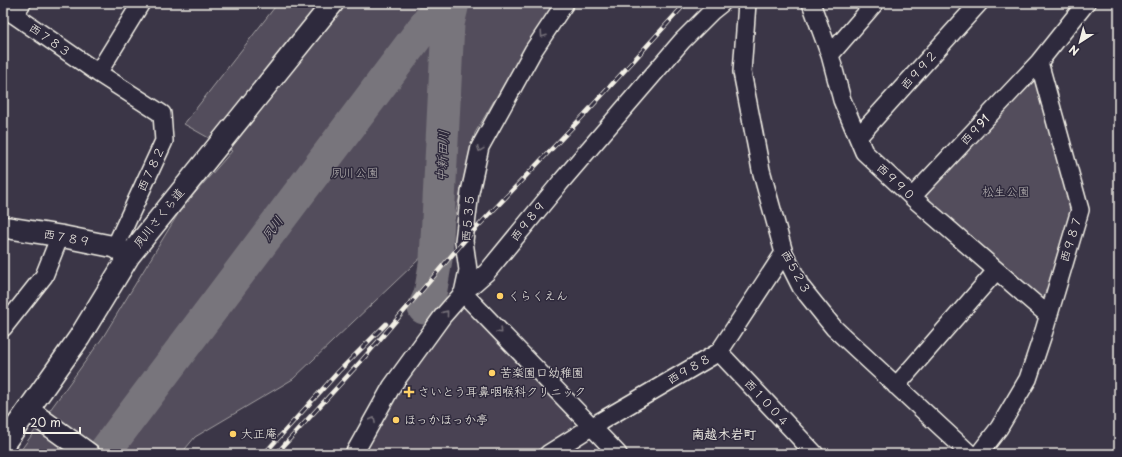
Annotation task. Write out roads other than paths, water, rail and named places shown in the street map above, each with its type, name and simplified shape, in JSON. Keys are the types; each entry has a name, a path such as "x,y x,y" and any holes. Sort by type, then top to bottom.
{"street":[{"path":"98,73 141,3"},
{"name":"夙川さくら道","path":"3,445 79,338 122,252 333,3"},
{"name":"西５３５","path":"463,293 468,270 464,241 469,199 480,147 533,51 565,3"},
{"name":"西９８９","path":"354,454 392,386 442,317 463,293 487,272 560,183 682,41 722,3"},
{"name":"西５２３","path":"747,3 742,72 761,170 784,253 801,287 834,328 970,454"},
{"name":"西９９０","path":"811,3 830,55 842,100 864,152 912,197 1048,315"},
{"path":"830,55 875,3"},
{"name":"西９９２","path":"858,137 979,3"},
{"path":"1039,62 1086,3"},
{"name":"西７８３","path":"13,8 98,73"},
{"name":"西９91","path":"912,197 1039,62"},
{"name":"西９８７","path":"979,454 999,428 1028,379 1080,210 1039,62"},
{"name":"西７８２","path":"98,73 162,114 164,141 122,252"},
{"name":"西７８９","path":"3,228 60,236 122,252"},
{"path":"3,328 44,276 60,236"},
{"name":"西９８８","path":"592,426 719,352 784,253"},
{"path":"896,386 996,271"},
{"path":"463,293 618,454"},
{"name":"西１００４","path":"719,352 815,454"},
{"path":"28,410 89,454"},
{"path":"551,453 592,426"}],"waterway":[{"name":"夙川","path":"103,454 442,3"},
{"name":"中新田川","path":"424,308 430,295 436,259 448,24 453,3"}],"railway":[{"path":"276,454 363,359 464,241 584,115 686,3"},
{"path":"264,454 339,371 386,324"}],"place":[{"name":"くらくえん","path":"500,296"},
{"name":"苦楽園口幼稚園","path":"492,373"},
{"name":"さいとう耳鼻咽喉科クリニック","path":"409,392"},
{"name":"ほっかほっか亭","path":"396,420"},
{"name":"大正庵","path":"233,434"}],"district":[{"name":"南越木岩町","path":"724,434"}],"park label":[{"name":"夙川公園","path":"355,173"},
{"name":"松生公園","path":"1006,192"}]}
